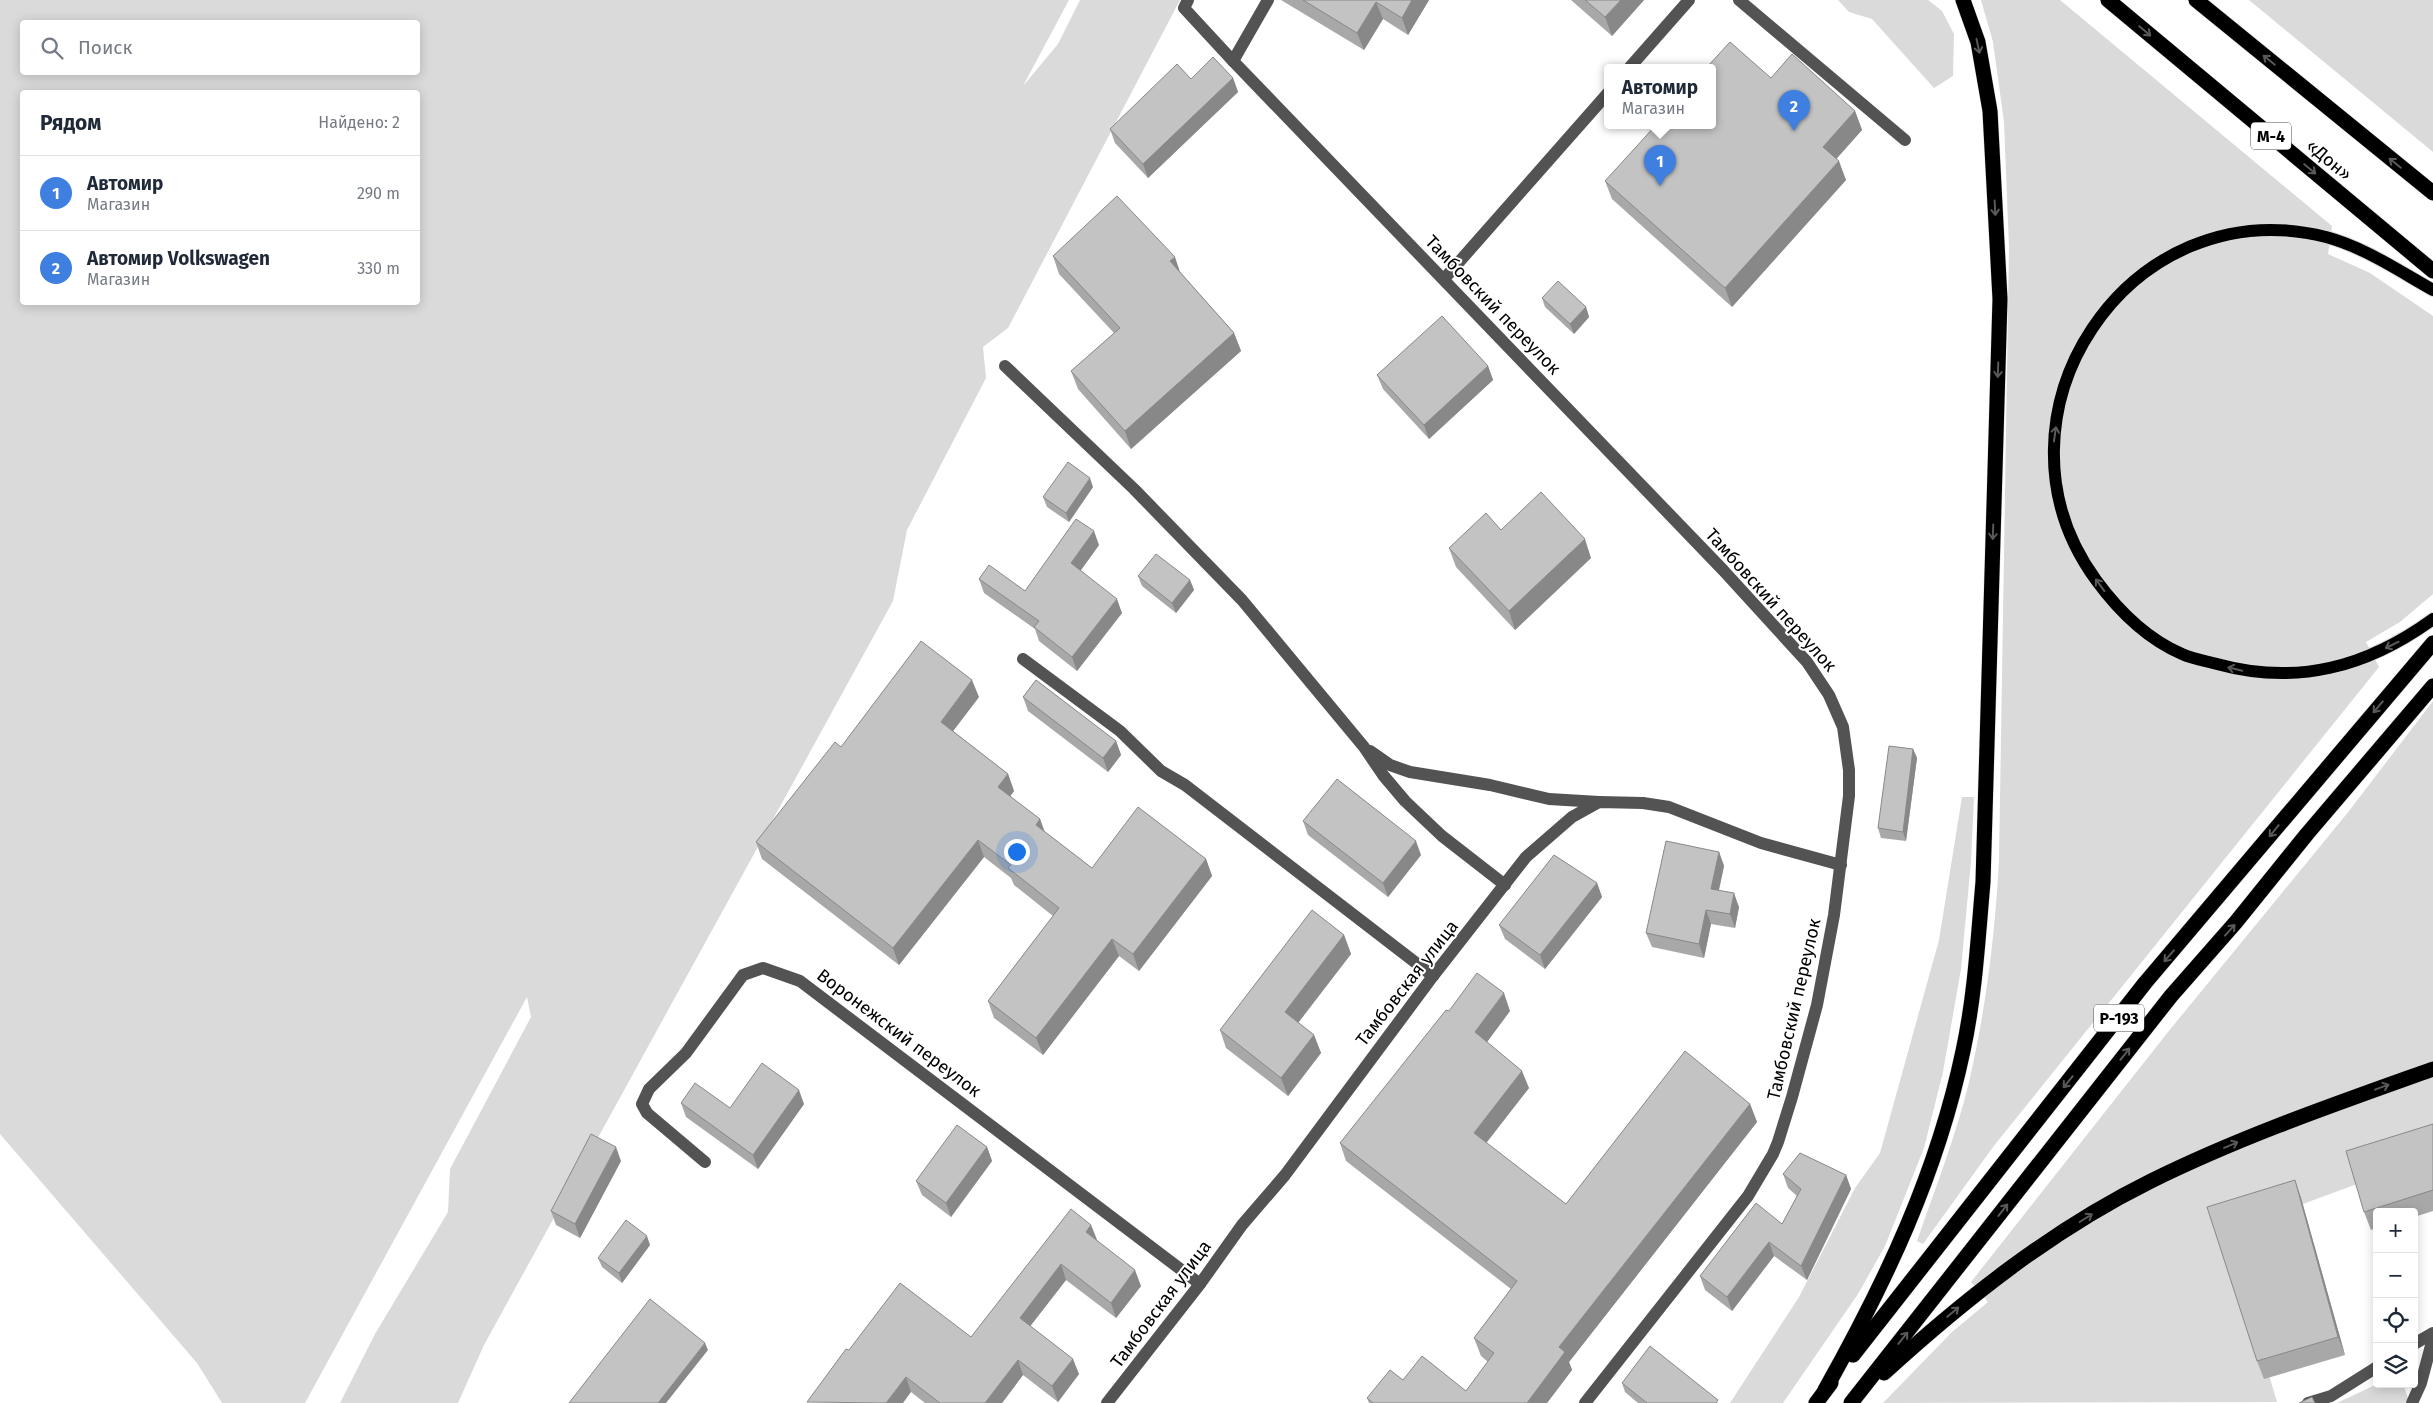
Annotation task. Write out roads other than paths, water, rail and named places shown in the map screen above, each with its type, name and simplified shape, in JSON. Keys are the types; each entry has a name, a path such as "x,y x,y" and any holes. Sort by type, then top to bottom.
{"highway":[{"path":"1825,1390 1870,1309 1902,1241 1934,1159 1963,1051 1977,945 1983,872 2000,298 1990,111 1978,42 1963,0"},
{"name":"«Дон»","path":"2108,0 2433,272"},
{"path":"2196,0 2433,193"},
{"name":"Р-193","path":"1816,1403 2146,983 2433,643"},
{"name":"Р-193","path":"1851,1403 2171,996 2236,922 2307,834 2433,686"},
{"path":"1851,1403 1956,1309 2026,1257 2089,1215 2150,1182 2232,1144 2334,1104 2433,1069"}],"main road":[{"path":"2433,290 2356,248 2328,237 2302,232 2269,230 2244,232 2220,237 2180,251 2134,280 2113,299 2084,340 2065,384 2052,452 2064,521 2073,544 2083,562 2111,600 2128,616 2163,643 2183,654 2254,673 2283,675 2313,672 2362,658 2393,645 2433,619"}],"street":[{"path":"1233,61 1268,0"},
{"path":"1633,64 1689,0"},
{"path":"1739,0 1905,140"},
{"name":"Тамбовский переулок","path":"1186,4 1233,61 1723,570 1819,677 1830,695 1843,727 1849,770 1849,796 1841,865 1817,1004 1792,1097 1773,1154 1748,1196 1585,1403"},
{"path":"1444,279 1604,98"},
{"path":"1005,366 1205,560 1242,600 1325,703 1364,747 1383,775 1405,801 1442,836 1505,885"},
{"path":"1023,659 1120,730 1161,771 1185,785 1433,976"},
{"path":"1364,747 1390,765 1410,772 1490,785 1549,799 1600,802"},
{"name":"Тамбовская улица","path":"1106,1403 1200,1284 1242,1225 1285,1175 1433,976 1526,857 1572,817 1600,802 1643,803 1669,807 1761,842 1841,865"},
{"name":"Воронежский переулок","path":"705,1162 647,1113 642,1104 648,1089 686,1053 743,975 763,968 800,980 1200,1284"},
{"path":"2416,1343 2433,1333"},
{"path":"2412,1403 2421,1383 2433,1338"},
{"path":"2308,1403 2331,1396 2373,1370"}],"place":[{"name":"Автомир Volkswagen","path":"1794,131"},
{"name":"Автомир","path":"1660,186"}]}
